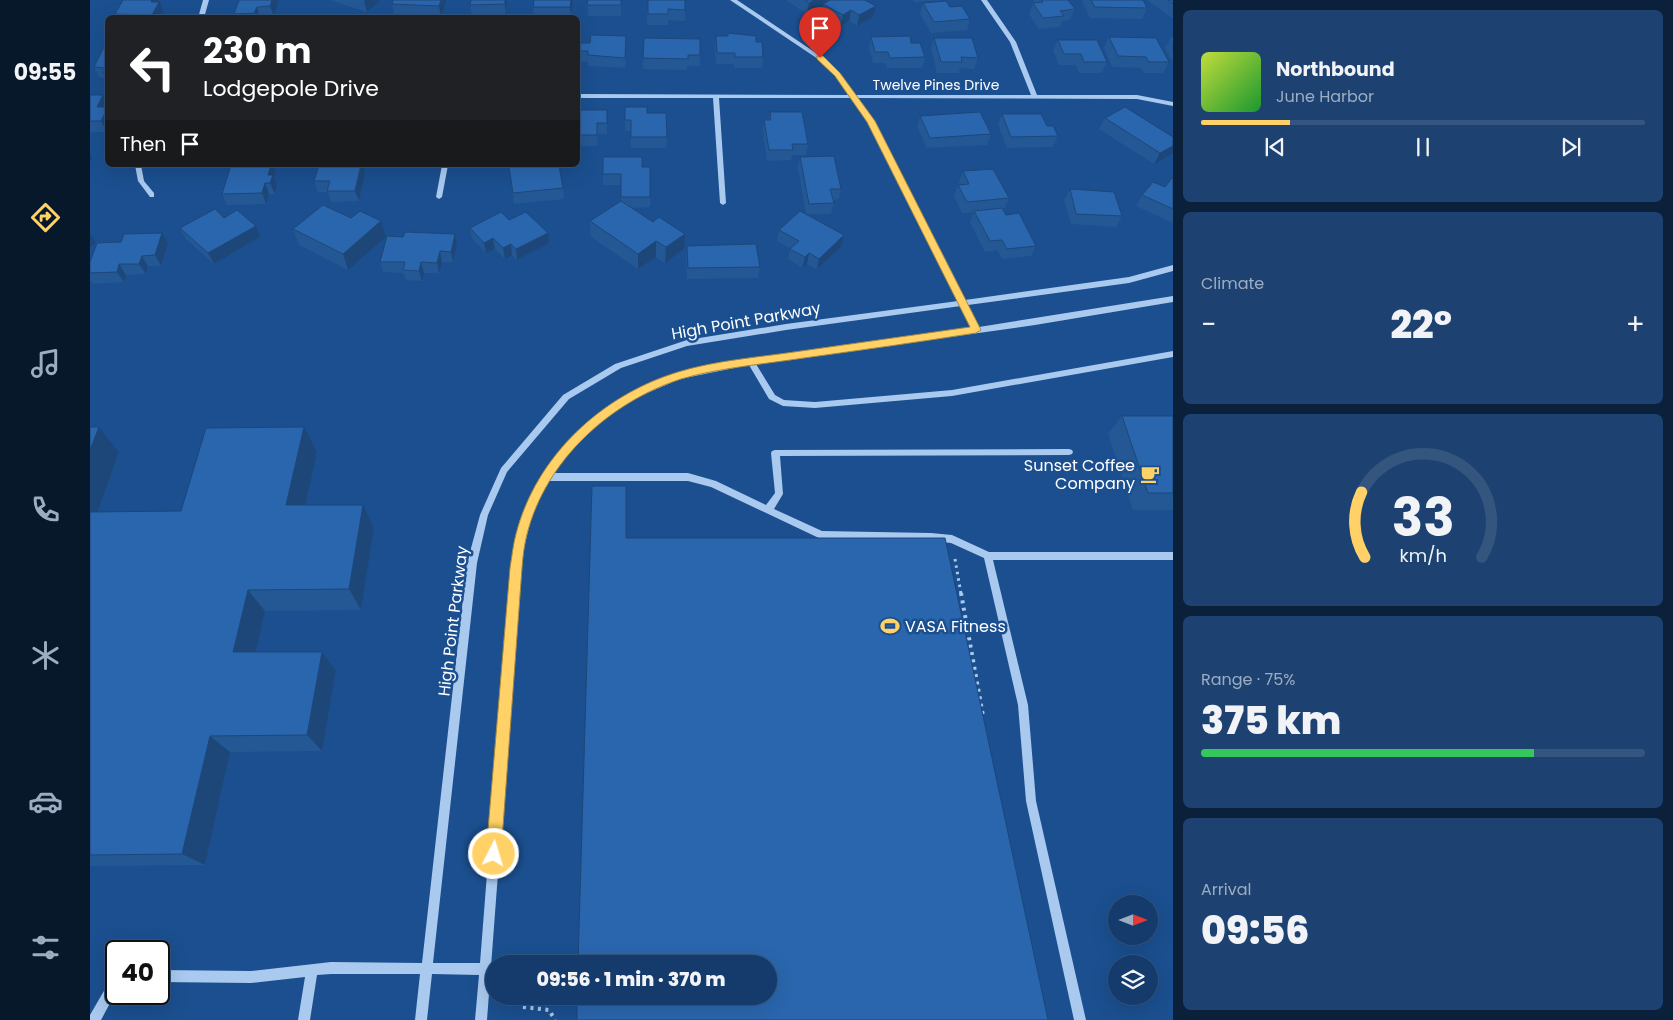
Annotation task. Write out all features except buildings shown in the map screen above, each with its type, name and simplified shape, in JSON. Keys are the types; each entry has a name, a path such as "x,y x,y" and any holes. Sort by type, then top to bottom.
{"street":[{"path":"202,15 206,0"},
{"path":"733,0 820,58 855,97 870,121 976,330"},
{"path":"984,0 1019,54 1035,97"},
{"name":"Twelve Pines Drive","path":"580,96 1137,97 1173,104"},
{"path":"716,96 723,203"},
{"path":"138,167 140,181 152,195"},
{"path":"439,197 445,167"},
{"name":"High Point Parkway","path":"421,1020 472,563 484,515 504,470 530,436 566,397 611,370 687,343 786,327 1129,280 1173,268"},
{"path":"486,955 516,568 522,533 539,489 566,447 598,418 636,394 679,376 751,362 1146,305 1173,299"},
{"path":"751,362 772,397 783,403 815,404 952,393 1173,354"},
{"path":"768,510 779,494 774,454 1069,452"},
{"path":"547,476 688,477 713,484 821,535 952,539 988,556 1173,556"},
{"path":"988,556 1023,705 1031,801 1080,1020"},
{"path":"170,976 251,977 331,968 485,968 481,1020"},
{"path":"304,1020 312,970"},
{"path":"94,1020 105,1000"}],"path":[{"path":"952,539 984,721"},
{"path":"523,1007 549,1010 555,1020"}],"place":[{"name":"Sunset Coffee Company","path":"1150,474"},
{"name":"VASA Fitness","path":"890,626"}],"route":[{"path":"494,854 516,568 522,533 539,489 566,447 598,418 636,394 679,376 723,366 976,330 870,121 855,97 820,58"}]}
